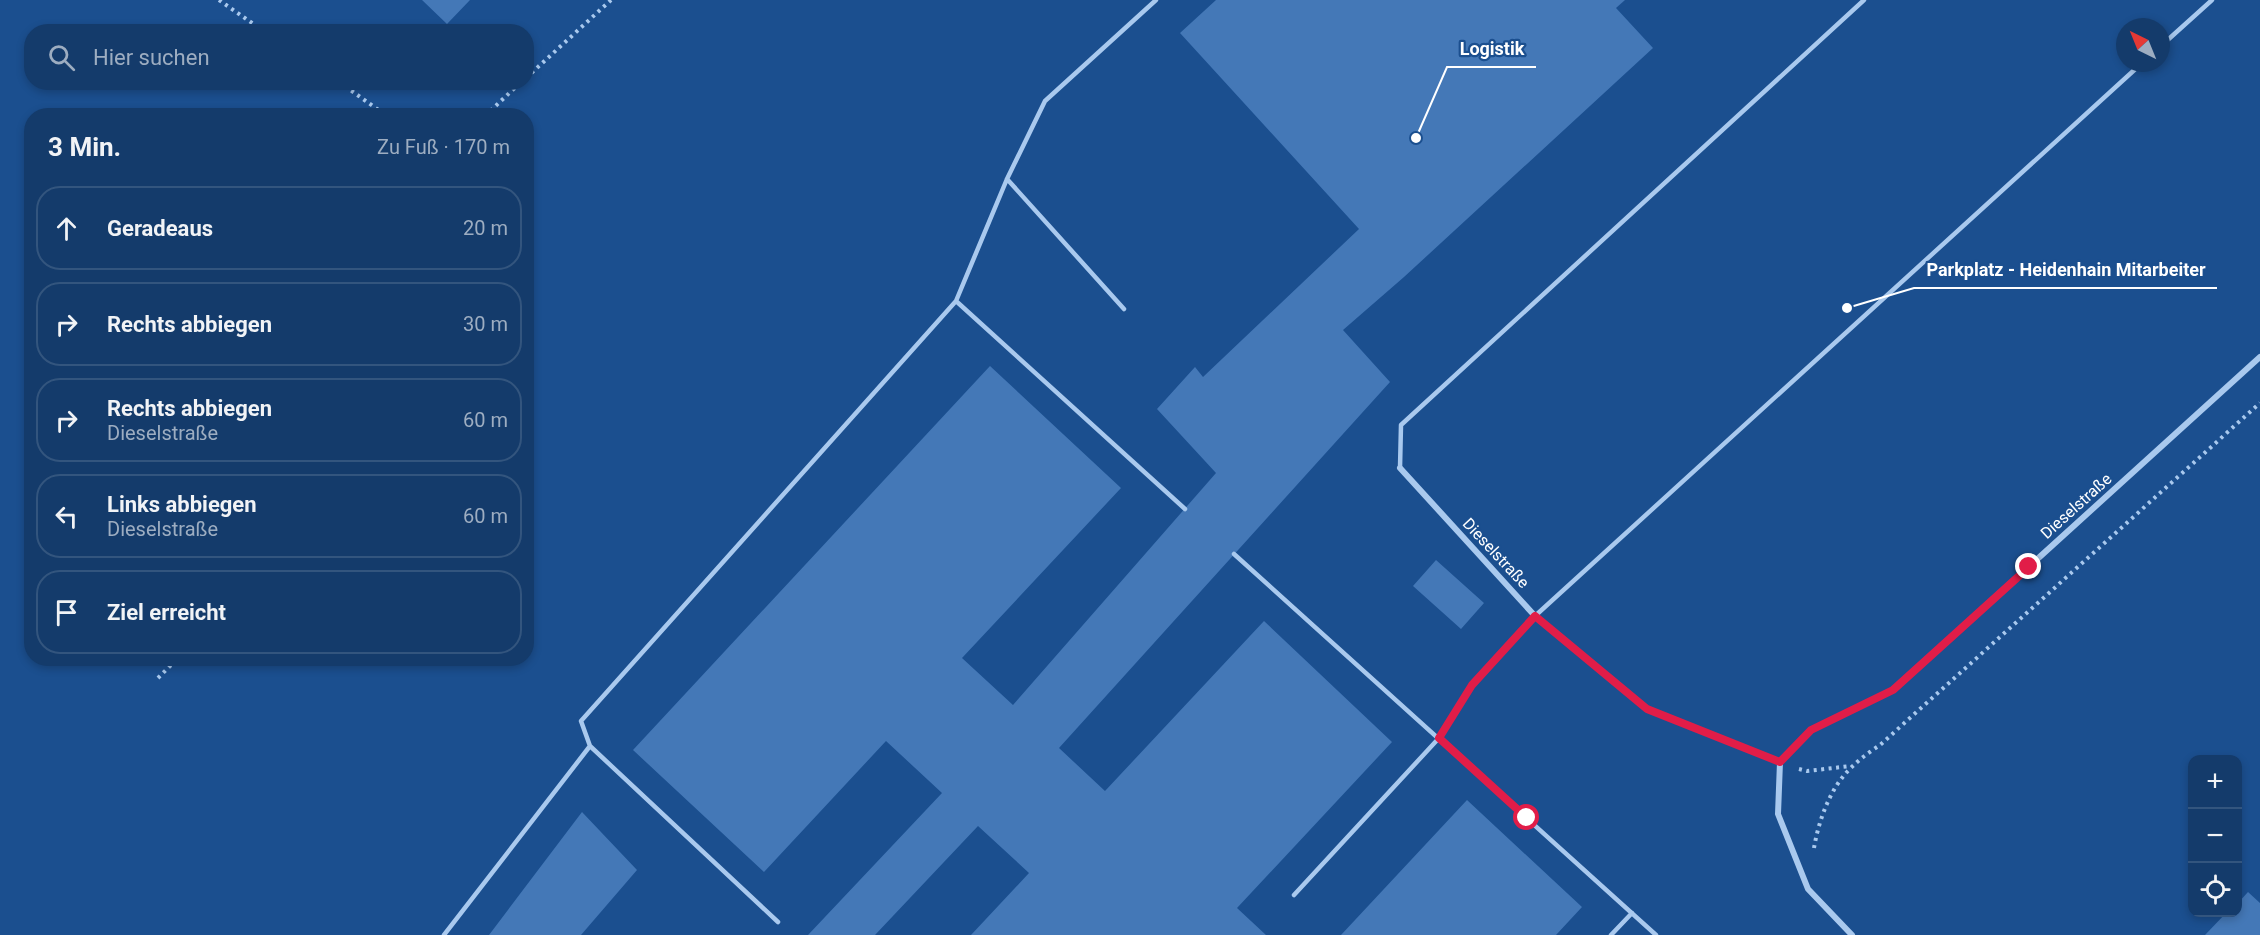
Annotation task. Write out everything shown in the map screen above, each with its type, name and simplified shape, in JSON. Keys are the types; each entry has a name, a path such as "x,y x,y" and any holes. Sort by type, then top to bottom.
{"street":[{"name":"Dieselstraße","path":"1400,468 1535,616 1647,709 1780,762 1811,730 1893,690 2260,357"},
{"path":"1780,762 1778,814 1808,889 1852,935"}],"lane":[{"path":"778,922 590,747 581,721 956,301 1007,179 1045,101 1156,0"},
{"path":"1400,468 1401,425 1864,0"},
{"path":"2170,38 2212,0"},
{"path":"1294,895 1439,738 1472,685 1535,616 1601,553 2132,72"},
{"path":"1007,179 1124,309"},
{"path":"956,301 1185,509"},
{"path":"1234,554 1656,935"},
{"path":"444,935 590,747"},
{"path":"1611,935 1632,913"}],"path":[{"path":"219,0 254,24"},
{"path":"534,71 611,0"},
{"path":"350,90 376,108"},
{"path":"493,108 513,90"},
{"path":"1808,889 1818,828 1829,799 1852,766 1880,745 2260,403"},
{"path":"158,678 170,666"},
{"path":"1780,762 1807,771 1852,766"}],"building":[{"path":"422,0 470,0 447,24"},
{"path":"1216,0 1625,0 1616,8 1653,48 1404,277 1343,330 1390,382 1059,748 1105,791 1264,621 1392,742 1237,908 1266,935 971,935 1029,873 978,826 875,935 808,935 942,793 886,741 764,872 633,750 990,366 1121,488 962,658 1013,705 1216,473 1157,409 1195,367 1203,377 1359,229 1180,33"},
{"path":"1436,560 1484,603 1461,629 1413,586"},
{"path":"1467,800 1582,907 1556,935 1341,935"},
{"path":"582,812 637,870 581,935 489,935"},
{"path":"2248,892 2260,903 2260,935 2205,935 2222,917 2242,917 2242,899"}],"place":[{"name":"Logistik","path":"1416,138"},
{"name":"Parkplatz - Heidenhain Mitarbeiter","path":"1847,308"}],"route":[{"path":"1527,818 1439,738 1472,685 1535,616 1647,709 1780,762 1811,730 1893,690 2029,567"}]}
